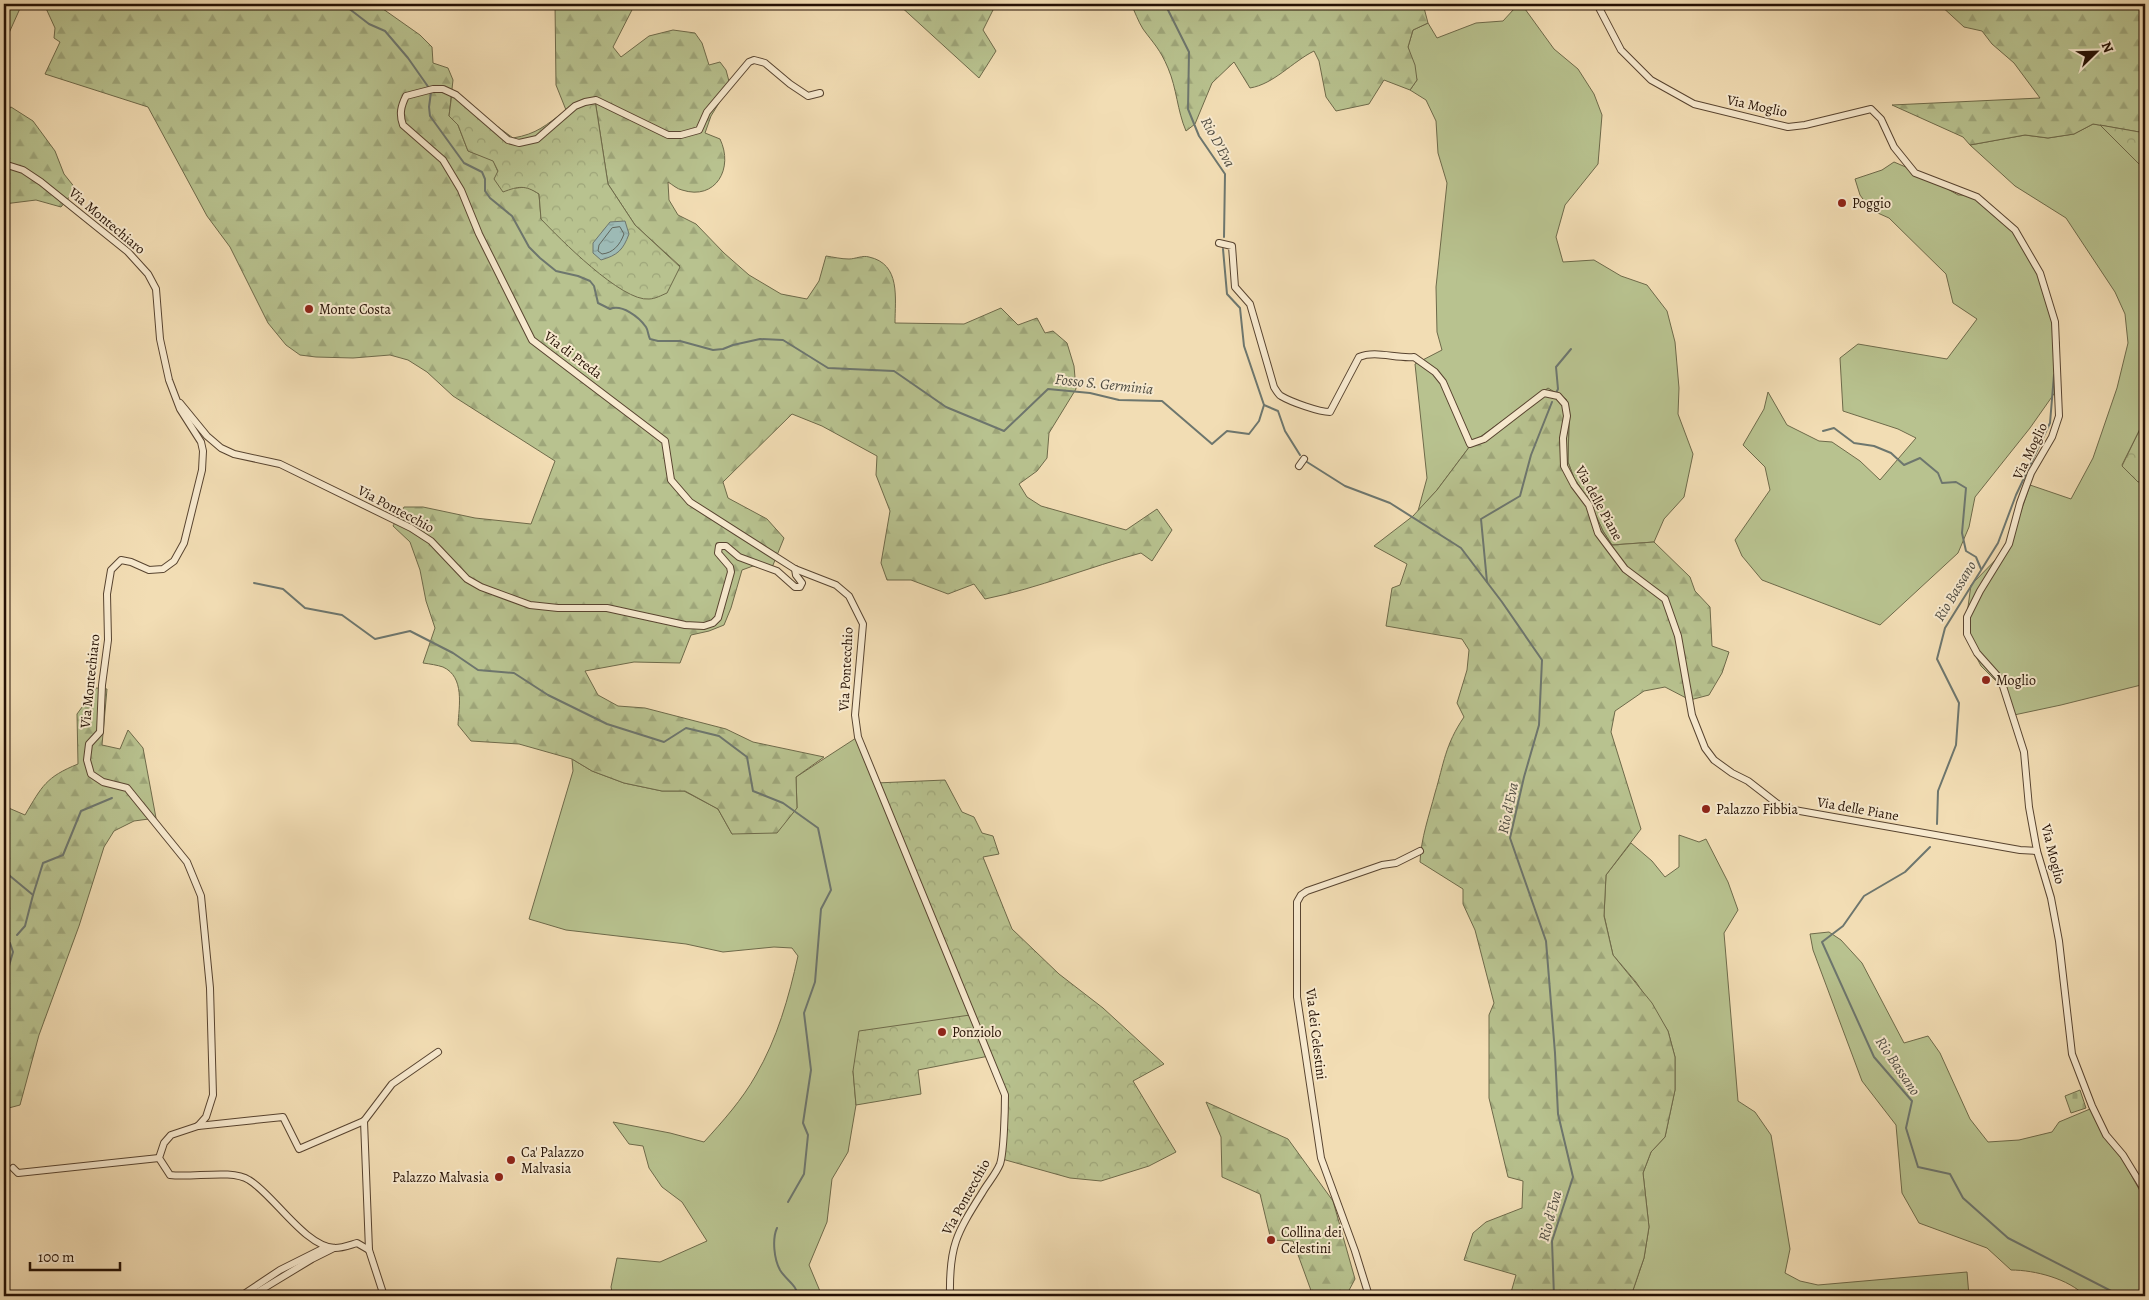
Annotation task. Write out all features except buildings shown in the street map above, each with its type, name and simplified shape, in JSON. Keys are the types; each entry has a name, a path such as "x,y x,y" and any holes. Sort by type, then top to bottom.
{"street":[{"name":"Via Moglio","path":"1597,4 1621,50 1650,80 1694,104 1788,127 1805,125 1871,109 1881,119 1894,147 1915,172 1977,197 2015,230 2040,273 2055,322 2059,416 2052,437 2031,473 2020,503 2009,544 1980,590 1967,617 1967,634 1977,653 2001,680 2024,752 2029,807 2037,851 2059,941 2072,1054 2092,1106 2106,1135 2123,1155 2145,1191"},
{"name":"Via di Preda","path":"795,569 690,502 671,480 665,441 532,340 479,234 461,190 443,160 402,125 400,116 402,104 406,96 430,90 444,89 456,95 508,140 519,143 537,139 575,106 596,100 668,135 681,135 699,130 707,112 748,62 754,60 765,63 808,96 820,93"},
{"name":"Via Montechiaro","path":"4,164 23,170 41,182 128,252 148,274 156,289 160,340 169,380 180,409 201,442 203,451 202,470 184,543 174,561 163,569 149,570 121,560 111,570 107,594 108,640 102,685 100,732 89,744 86,760 91,774 103,782 127,788 186,862 201,896 210,988 214,1095 206,1117 198,1126"},
{"name":"Via delle Piane","path":"1219,243 1232,246 1234,287 1250,304 1274,387 1280,395 1291,400 1324,412 1330,412 1359,357 1369,353 1402,358 1414,357 1435,372 1443,382 1470,444 1484,439 1544,393 1558,396 1565,404 1567,416 1563,438 1564,466 1574,485 1589,505 1598,533 1625,569 1666,598 1678,636 1692,715 1705,748 1714,760 1732,773 1748,781 1783,808 2010,848 2037,851"},
{"name":"Via Pontecchio","path":"177,400 206,436 222,448 234,454 280,464 411,528 431,541 467,579 480,587 530,605 558,608 607,608 685,625 704,626 718,618 730,572 730,567 718,553 719,546 726,546 739,557 777,571 795,587 800,587 802,583 796,575 795,569"},
{"path":"1299,466 1304,459"},
{"name":"Via Pontecchio","path":"795,569 836,586 849,596 863,624 855,715 858,737 1004,1095 1006,1111 1000,1163 962,1224 952,1248 950,1296"},
{"name":"Via dei Celestini","path":"1368,1296 1355,1251 1321,1158 1297,997 1297,902 1301,895 1307,891 1382,864 1396,863 1420,851"},
{"path":"334,1248 326,1246 298,1228 249,1180 234,1174 186,1177 170,1175 160,1158 164,1143 171,1135 198,1126 283,1117 300,1149 364,1121 392,1084 438,1052"},
{"path":"364,1121 369,1250 384,1296"},
{"path":"13,1168 18,1174 160,1158"},
{"path":"251,1296 334,1248 357,1244 369,1250"},
{"path":"241,1296 280,1270 326,1246"}],"green space":[{"path":"4,4 22,4 9,33 4,35"},
{"path":"44,4 376,4 420,35 432,47 433,63 448,68 453,80 449,116 458,125 468,151 493,160 498,172 515,188 528,187 539,194 541,219 680,266 635,225 608,184 595,100 566,110 556,85 555,4 635,4 613,47 621,57 649,36 673,30 695,33 702,43 709,65 720,62 726,70 730,85 711,116 705,133 720,139 724,150 725,161 723,171 719,180 704,191 682,190 668,182 669,200 678,215 696,224 749,275 781,294 807,299 819,281 826,256 849,259 867,257 879,261 887,267 891,274 895,293 895,323 964,324 1001,308 1018,325 1037,318 1045,333 1053,331 1067,343 1074,366 1076,389 1049,433 1047,458 1037,471 1019,484 1027,497 1041,506 1126,530 1157,509 1172,530 1152,561 1141,553 1025,589 985,599 974,584 948,594 911,580 887,580 881,563 890,511 876,475 877,456 822,426 792,414 723,482 728,498 767,519 784,538 771,570 753,566 742,570 724,625 691,635 680,663 634,662 585,671 598,695 618,706 645,708 726,729 753,742 824,757 796,777 797,808 777,833 732,834 718,809 685,791 662,791 624,783 592,771 572,759 519,744 471,741 458,725 459,693 455,678 443,667 423,663 435,628 426,601 420,570 410,542 393,526 404,507 423,507 475,518 531,524 555,461 453,396 427,372 408,360 390,355 353,358 316,357 300,355 286,345 268,323 230,247 207,216 148,107 45,74 60,42 54,38 55,28"},
{"path":"898,4 996,4 983,30 996,51 979,78"},
{"path":"1131,4 1423,4 1428,23 1413,30 1408,47 1415,65 1417,80 1410,90 1384,80 1369,104 1336,111 1326,97 1319,61 1314,51 1267,82 1250,88 1234,62 1212,83 1195,124 1186,131 1168,68 1159,51 1141,26"},
{"path":"1939,4 2145,4 2145,133 2093,124 2074,134 2048,138 2025,135 1970,145 1963,137 1892,105 2040,98 2014,63 1992,44 1982,31 1964,27"},
{"path":"1514,9 1525,9 1554,49 1578,69 1594,94 1602,115 1598,164 1565,205 1556,237 1563,262 1594,260 1621,276 1647,285 1667,311 1675,342 1679,388 1678,414 1693,454 1684,497 1664,519 1654,542 1612,545 1603,531 1590,503 1574,478 1568,462 1569,422 1566,399 1493,430 1473,442 1437,490 1418,511 1427,478 1415,364 1442,350 1437,332 1436,287 1447,183 1438,153 1436,121 1426,100 1410,90 1417,80 1408,47 1413,30 1428,23 1437,38 1476,23 1503,21"},
{"path":"452,93 513,138 547,125 568,109 595,100 608,184 635,225 680,267 667,293 649,299 637,297 623,290 592,267 541,219 539,194 522,187 503,192 494,179 498,171 493,161 468,151 458,125 449,116"},
{"path":"11,107 33,121 55,151 64,174 76,189 61,207 36,200 4,204 4,111"},
{"path":"2093,124 2100,125 2145,170 2145,419 2122,465 2138,482 2145,480 2145,684 2014,715 2003,688 1981,666 1966,637 1971,585 2009,546 2030,485 2071,499 2093,458 2117,388 2128,343 2125,314 2115,292 2066,218 2015,186 1970,145 2025,135 2048,138 2074,134"},
{"path":"2100,125 2145,133 2145,170"},
{"path":"1894,162 1922,174 1958,195 1974,195 2007,222 2032,262 2052,308 2059,343 2056,391 2030,428 1975,497 1969,527 1958,553 1880,625 1762,580 1742,556 1735,540 1770,490 1765,467 1743,445 1764,409 1768,392 1787,425 1819,441 1832,442 1860,461 1880,480 1916,438 1898,429 1843,411 1840,358 1858,344 1947,359 1977,319 1953,303 1946,274 1889,218 1871,210 1860,195 1855,179 1882,170"},
{"path":"1548,388 1566,399 1569,422 1568,462 1574,478 1590,503 1612,545 1654,542 1690,577 1695,591 1710,607 1712,646 1729,652 1722,673 1709,695 1690,700 1665,687 1644,691 1615,711 1611,732 1641,829 1606,875 1604,916 1613,955 1652,1003 1668,1031 1675,1057 1675,1090 1665,1137 1651,1152 1643,1173 1649,1227 1644,1258 1631,1296 1510,1296 1516,1275 1464,1260 1473,1233 1486,1222 1522,1208 1523,1181 1508,1177 1489,1098 1489,1015 1494,1003 1475,930 1463,904 1463,889 1420,862 1426,827 1446,754 1453,736 1464,717 1457,703 1467,670 1469,650 1462,639 1386,626 1392,588 1400,585 1407,564 1374,546 1413,516 1437,490 1473,442"},
{"path":"2145,419 2145,480 2138,482 2122,466"},
{"path":"96,688 107,689 102,745 120,749 128,730 143,748 156,818 134,821 114,831 104,847 79,926 39,1035 20,1105 5,1109 4,806 25,815 41,790 52,778 78,764 77,714"},
{"path":"856,738 970,1015 853,1071 856,1105 848,1152 832,1179 827,1222 809,1265 822,1296 613,1296 611,1287 617,1258 660,1262 707,1241 682,1202 662,1187 649,1168 643,1146 629,1144 613,1122 704,1142 738,1102 751,1084 763,1061 782,1017 798,956 792,948 774,947 723,952 686,944 566,930 529,919 573,771 572,759 592,771 624,783 662,791 684,791 718,809 732,834 797,808 796,777"},
{"path":"945,780 962,812 974,817 982,833 993,836 999,854 983,857 1012,929 1059,974 1103,1008 1164,1064 1133,1081 1176,1152 1149,1166 1101,1181 1070,1178 1002,1159 1006,1108 989,1056 918,1070 921,1094 856,1105 853,1071 859,1031 970,1015 876,783"},
{"path":"1679,835 1699,842 1706,839 1728,882 1738,910 1724,933 1738,1101 1755,1112 1771,1135 1790,1249 1785,1273 1800,1281 1818,1285 1967,1272 1969,1296 1631,1296 1644,1258 1649,1227 1643,1173 1651,1152 1665,1137 1675,1090 1675,1057 1668,1031 1636,982 1613,955 1604,915 1606,875 1631,843 1652,861 1665,877 1679,867"},
{"path":"1829,932 1841,940 1862,963 1904,1043 1928,1036 1940,1053 1970,1119 1988,1142 2019,1140 2052,1132 2059,1122 2090,1109 2103,1134 2123,1160 2140,1191 2145,1217 2145,1296 2085,1296 2061,1280 2041,1274 2011,1270 1987,1248 1919,1223 1902,1193 1896,1125 1862,1081 1813,950 1810,934"},
{"path":"2080,1090 2086,1108 2071,1113 2065,1096"},
{"path":"1206,1102 1288,1139 1333,1201 1355,1279 1346,1296 1313,1296 1293,1241 1271,1240 1260,1194 1222,1177 1221,1137"}],"water":[{"path":"625,221 629,234 624,244 616,254 601,260 593,253 593,243 610,222"}],"waterway":[{"name":"Fosso S. Germinia","path":"343,4 369,24 385,31 408,58 429,88"},
{"name":"Rio D'Eva","path":"1165,4 1189,52 1188,109 1199,136 1225,174 1224,237"},
{"name":"Fosso S. Germinia","path":"431,92 430,116 464,163 482,172 485,179 485,191 490,198 512,216 529,247 556,271 590,281 594,286 598,303 610,309 620,308 635,316 646,327 650,339 680,341 713,350 760,339 783,340 828,368 894,371 946,407 1004,431 1048,389 1090,393 1119,400 1162,401 1212,444 1227,431 1249,434 1259,421 1264,405"},
{"name":"Rio D'Eva","path":"1223,249 1227,294 1240,308 1244,346 1264,405"},
{"path":"1556,393 1558,389 1556,367 1571,349"},
{"name":"Rio Bassano","path":"1937,824 1938,791 1956,745 1959,703 1937,659 1945,628 1998,543 2016,495 2050,423 2054,375"},
{"path":"1487,582 1481,519 1520,496 1531,455 1552,402"},
{"path":"1264,405 1278,411 1285,431 1300,455"},
{"path":"1823,431 1834,428 1854,443 1874,446 1891,453 1904,465 1920,458 1938,473 1942,483 1956,482 1966,488 1962,533 1966,551 1976,557 1981,569"},
{"name":"Rio d'Eva","path":"1307,462 1345,486 1390,503 1461,548 1502,602 1542,660 1539,725 1524,777 1510,838 1546,941 1558,1114 1573,1177 1552,1241 1554,1296"},
{"path":"254,583 283,589 305,608 342,615 375,639 410,631 453,653 478,670 514,673 548,695 607,724 664,742 686,728 719,736 747,757 753,791 783,803 818,828 831,890 821,909 815,982 804,1013 811,1070 803,1123 808,1135 804,1174 788,1202"},
{"path":"33,895 43,863 63,855 81,811 112,798"},
{"name":"Rio Bassano","path":"1930,847 1905,872 1864,896 1843,926 1822,942 1874,1057 1912,1101 1906,1128 1918,1167 1950,1174 1963,1198 2008,1238 2121,1296"},
{"path":"4,871 33,895 25,926 17,935"},
{"path":"4,983 13,952 10,943"},
{"path":"777,1228 774,1243 776,1260 780,1270 793,1286 798,1296"}],"place":[{"name":"Poggio","path":"1842,203"},
{"name":"Monte Costa","path":"309,309"},
{"name":"Moglio","path":"1986,680"},
{"name":"Palazzo Fibbia","path":"1706,809"},
{"name":"Ponziolo","path":"942,1032"},
{"name":"Ca' Palazzo Malvasia","path":"511,1160"},
{"name":"Palazzo Malvasia","path":"499,1177"},
{"name":"Collina dei Celestini","path":"1271,1240"}]}
